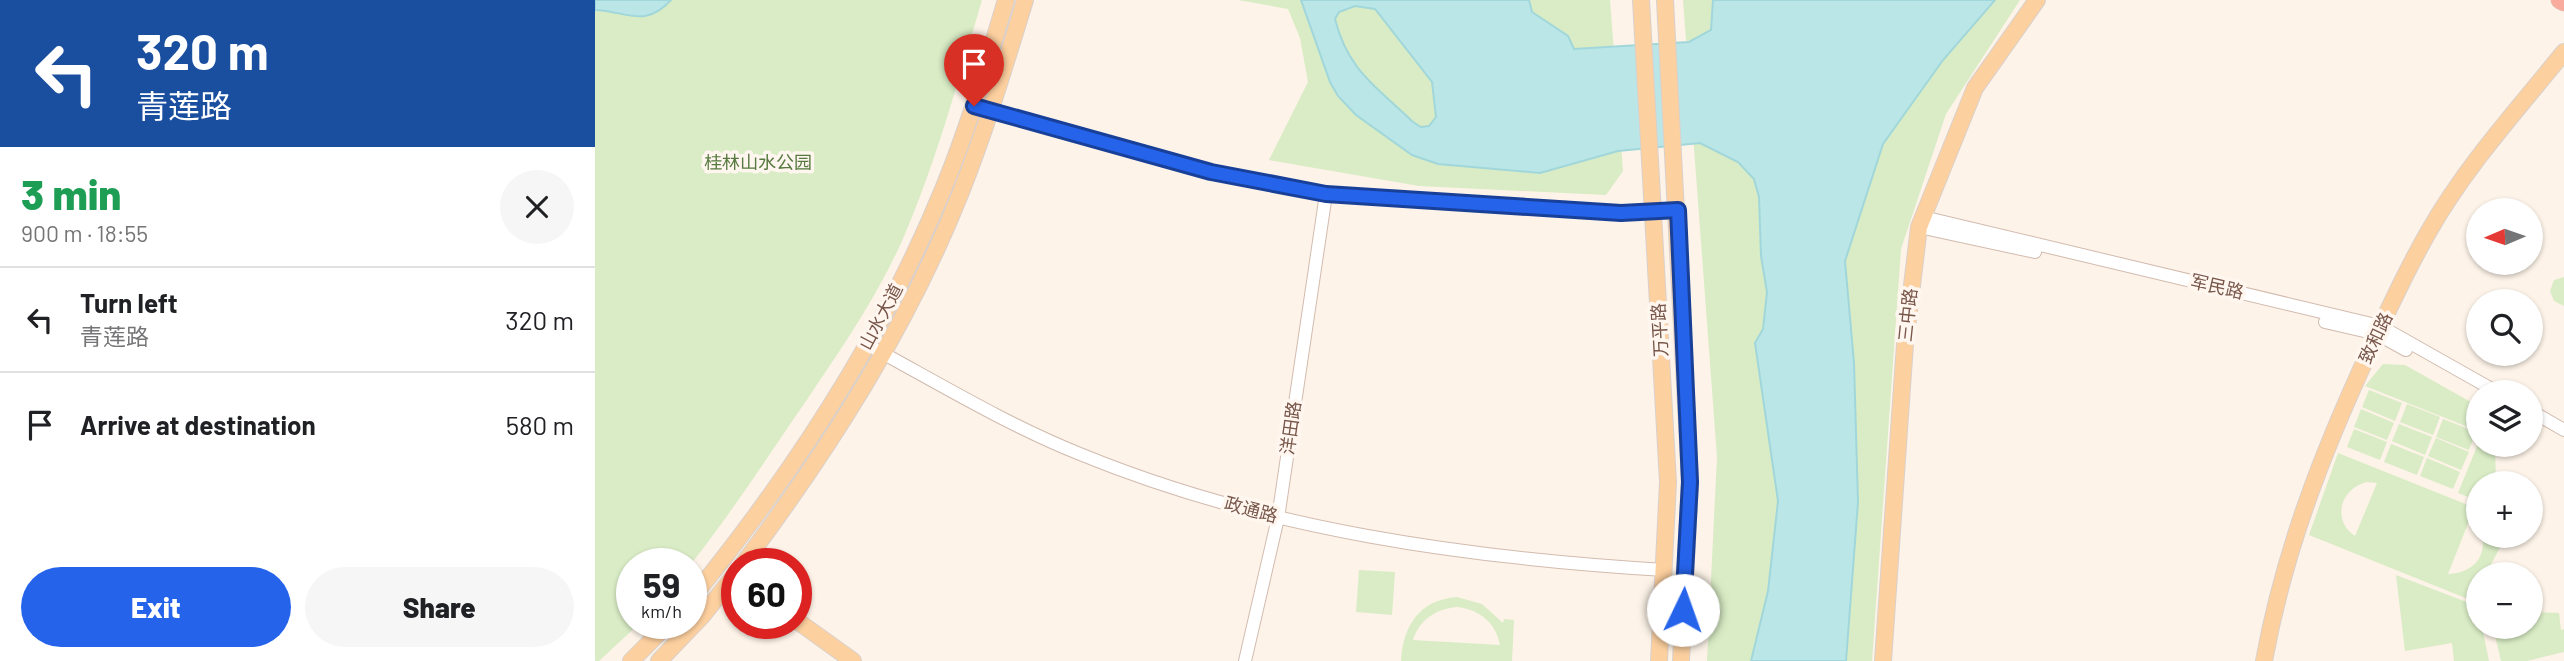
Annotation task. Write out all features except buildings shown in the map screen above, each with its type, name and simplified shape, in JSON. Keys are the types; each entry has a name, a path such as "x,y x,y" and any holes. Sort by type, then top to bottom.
{"main road":[{"name":"山水大道","path":"732,548 778,487 868,345 944,188 974,106 1006,0"},
{"name":"山水大道","path":"755,548 792,498 884,354 961,194 991,112 1025,0"},
{"name":"万平路","path":"1641,0 1655,211 1668,482 1659,661"},
{"name":"万平路","path":"1665,0 1678,210 1690,482 1681,661"},
{"name":"三中路","path":"1884,661 1905,344 1921,222 1975,88 2037,0"},
{"name":"致和路","path":"2264,661 2272,619 2309,490 2330,435 2379,330 2430,230 2483,152 2564,52"},
{"name":"山水大道","path":"707,580 721,563"},
{"name":"山水大道","path":"659,661 721,592"},
{"path":"812,632 853,661"},
{"path":"631,661 653,639"}],"street":[{"path":"974,106 1211,172 1326,194 1621,213 1678,210"},
{"name":"洋田路","path":"1245,661 1278,518 1326,194"},
{"name":"军民路","path":"1921,222 2379,330 2474,380"},
{"name":"军民路","path":"2379,330 2466,382"},
{"name":"政通路","path":"868,345 1079,454 1181,491 1278,518 1428,547 1544,563 1665,570"},
{"path":"2543,418 2564,430"},
{"path":"2543,424 2564,436"}],"green space":[{"name":"桂林山水公园","path":"595,0 982,0 946,122 925,182 902,241 866,309 757,473 703,548 616,548 616,639 623,639 599,661 595,661"},
{"path":"1238,0 1610,0 1623,171 1606,195 1419,186 1269,160 1308,82 1300,38 1288,9"},
{"path":"1683,0 2020,0 1946,114 1901,249 1872,661 1707,661 1717,457"},
{"path":"2564,277 2564,306 2554,301 2550,291 2554,280"},
{"path":"2383,364 2405,365 2466,399 2466,426 2365,386"},
{"path":"2369,390 2402,403 2395,421 2362,407"},
{"path":"2407,404 2440,417 2433,435 2400,422"},
{"path":"2361,409 2394,423 2387,440 2354,427"},
{"path":"2443,419 2466,428 2466,449 2436,437"},
{"path":"2399,424 2432,437 2425,455 2392,441"},
{"path":"2354,429 2387,442 2380,460 2347,447"},
{"path":"2436,438 2466,451 2467,457 2461,470 2428,456"},
{"path":"2391,444 2424,457 2417,475 2384,462"},
{"path":"2338,453 2466,504 2466,529 2448,574 2466,570 2466,598 2309,535","holes":["2377,483 2355,536 2343,522 2342,505 2358,485"]},
{"path":"2473,457 2495,457 2496,471 2467,471"},
{"path":"2427,458 2460,472 2453,489 2420,476"},
{"path":"2466,473 2466,496 2458,493"},
{"path":"2482,548 2500,548 2492,562 2476,562"},
{"path":"1359,570 1395,572 1392,615 1356,612"},
{"path":"2396,575 2466,602 2466,639 2484,639 2489,661 2454,661 2452,643 2405,651"},
{"path":"1457,597 1482,604 1503,623 1504,619 1514,620 1512,661 1401,661 1405,637 1415,617 1423,609 1444,599","holes":["1450,608 1466,609 1491,624 1500,645 1413,640 1430,616"]},
{"path":"2543,612 2559,613 2561,630 2564,629 2564,652 2527,661 2501,661 2496,639 2543,639"}],"water":[{"path":"595,0 671,0 652,14 635,16 595,10"},
{"path":"1301,0 1529,0 1532,12 1568,36 1574,49 1689,42 1711,30 1713,0 1995,0 1943,60 1883,144 1845,261 1854,363 1858,502 1846,661 1751,661 1768,591 1778,501 1755,343 1763,329 1767,292 1761,256 1759,197 1754,179 1738,162 1700,143 1618,151 1540,173 1438,164 1412,155 1356,115 1338,96 1330,82","holes":["1355,6 1375,9 1432,82 1436,117 1429,126 1421,127 1413,122 1365,77 1341,37 1335,19 1339,12"]}],"route":[{"path":"974,106 1108,146 1211,172 1326,194 1621,213 1678,210 1690,482 1683,610"}]}
